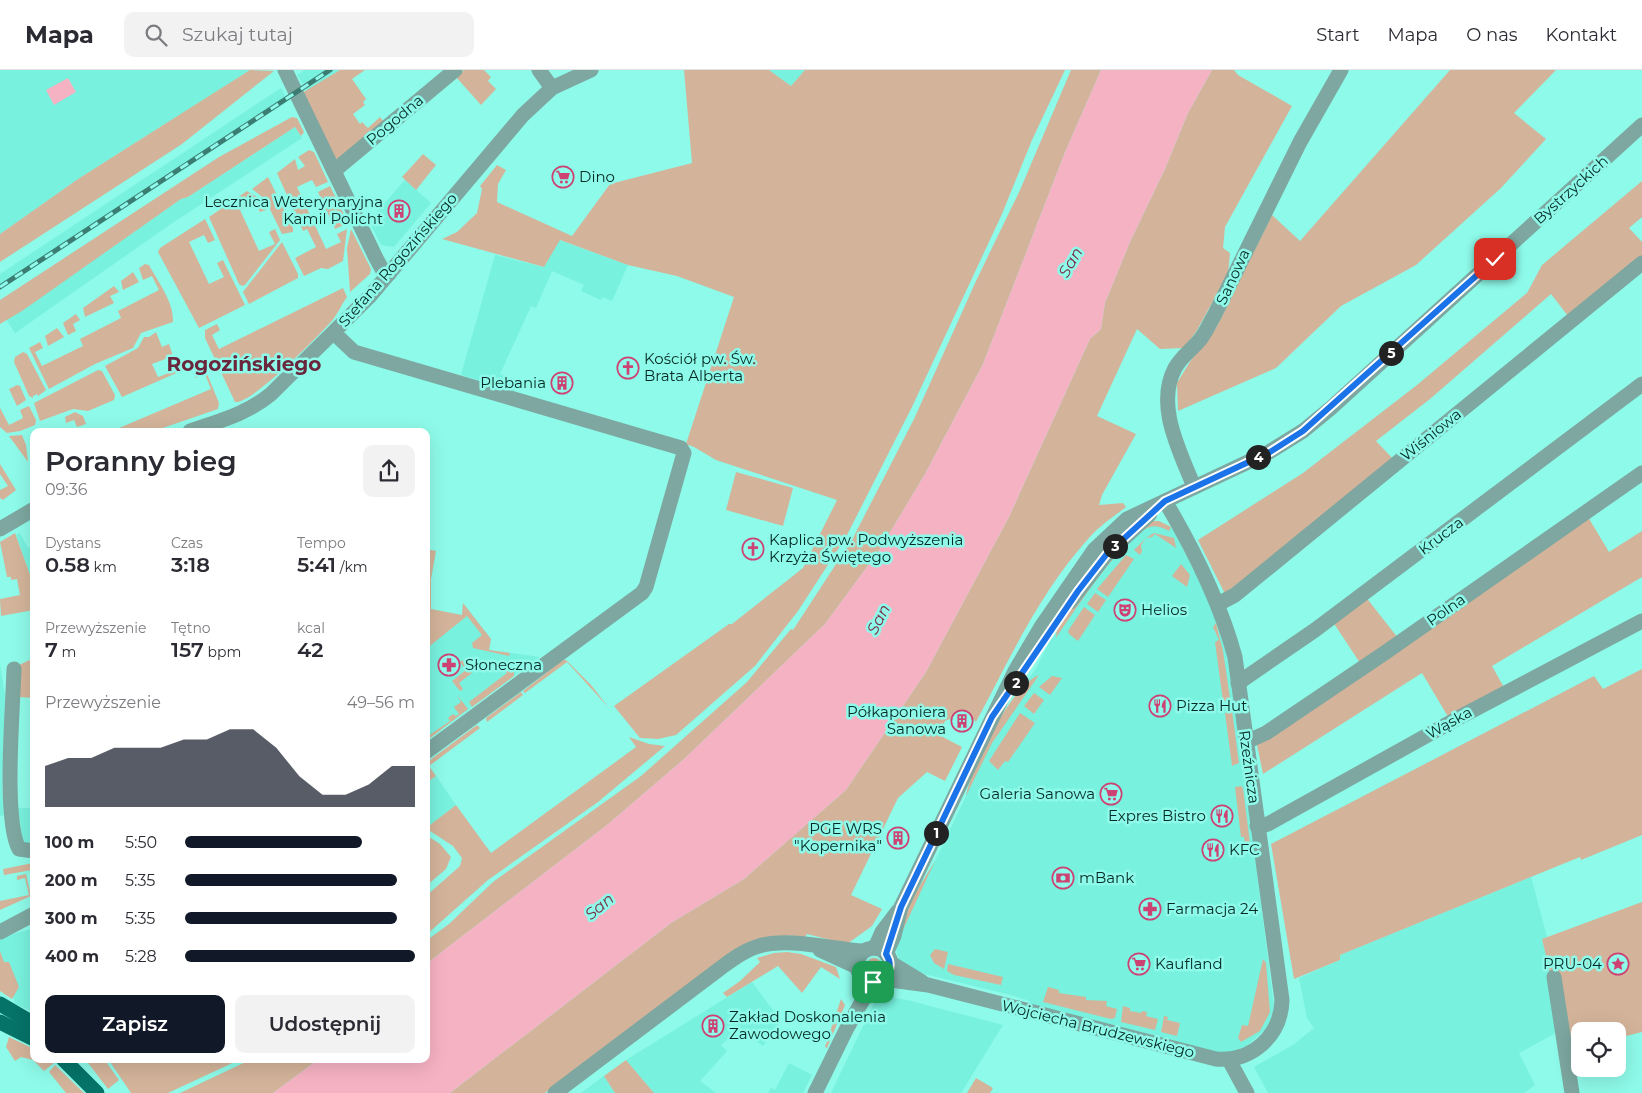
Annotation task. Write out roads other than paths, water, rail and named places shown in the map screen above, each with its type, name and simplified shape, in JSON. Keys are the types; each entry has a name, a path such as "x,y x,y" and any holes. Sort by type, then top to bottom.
{"main road":[{"path":"0,1004 30,1022"},
{"path":"0,1022 30,1037"},
{"path":"67,1063 98,1093"},
{"path":"77,1063 98,1093"}],"street":[{"path":"285,70 382,269 389,274"},
{"name":"Pogodna","path":"334,171 455,70"},
{"path":"540,70 552,88"},
{"name":"Stefana Rogozińskiego","path":"208,428 231,424 264,400 334,334 389,274 492,149 552,88 591,70"},
{"name":"Sanowa","path":"1194,487 1167,411 1168,390 1174,369 1183,355 1199,341 1214,316 1300,142 1341,70"},
{"name":"Bystrzyckich","path":"879,954 882,932 901,907 992,717 1078,591 1106,555 1165,501 1270,452 1303,431 1642,126"},
{"name":"Wiśniowa","path":"1218,604 1235,595 1642,263"},
{"path":"334,334 354,352 681,448 684,453 646,587 642,593 430,749"},
{"name":"Krucza","path":"1238,683 1316,630 1642,384"},
{"name":"Polna","path":"1246,742 1266,733 1386,652 1642,473"},
{"name":"Rzeźnicza","path":"1165,501 1218,604 1226,622 1235,657 1282,1000 1280,1020 1264,1043 1240,1058 1228,1060"},
{"path":"0,529 30,511"},
{"name":"Wąska","path":"1257,826 1268,824 1460,717 1642,621"},
{"path":"14,669 12,821 19,849 30,850"},
{"path":"0,921 30,909"},
{"path":"0,932 30,916"},
{"path":"555,1093 722,966 746,951 765,944 785,942 879,954"},
{"name":"Wojciecha Brudzewskiego","path":"812,946 868,976 928,986 1228,1060"},
{"path":"868,976 858,958 879,954"},
{"path":"868,976 889,972 879,954"},
{"name":"Wojciecha Brudzewskiego","path":"879,954 928,986"},
{"path":"816,1093 847,1028 868,976"},
{"path":"1554,977 1572,1093"},
{"path":"1228,1060 1247,1093"}],"water":[{"name":"San","path":"1101,70 1212,70 1188,113 1165,169 1130,242 1105,303 1101,329 1090,339 1009,517 926,672 846,790 744,879 671,923 450,1093 273,1093 314,1063 430,1063 430,961 607,825 684,759 825,624 880,549 925,474 983,364 1065,152"},
{"path":"68,78 76,92 54,105 46,90"}],"railway":[{"path":"0,287 330,70"}],"place":[{"name":"Dino","path":"563,177"},
{"name":"Lecznica Weterynaryjna Kamil Policht","path":"399,211"},
{"name":"Kościół pw. Św. Brata Alberta","path":"628,368"},
{"name":"Plebania","path":"562,383"},
{"name":"Kaplica pw. Podwyższenia Krzyża Świętego","path":"753,549"},
{"name":"Helios","path":"1125,610"},
{"name":"Słoneczna","path":"449,665"},
{"name":"Pizza Hut","path":"1160,706"},
{"name":"Półkaponiera Sanowa","path":"962,721"},
{"name":"Galeria Sanowa","path":"1111,794"},
{"name":"Expres Bistro","path":"1222,816"},
{"name":"PGE WRS \"Kopernika\"","path":"898,838"},
{"name":"KFC","path":"1213,850"},
{"name":"mBank","path":"1063,878"},
{"name":"Farmacja 24","path":"1150,909"},
{"name":"Kaufland","path":"1139,964"},
{"name":"PRU-04","path":"1618,964"},
{"name":"Zakład Doskonalenia Zawodowego","path":"713,1026"}],"district":[{"name":"Rogozińskiego","path":"244,364"}]}
